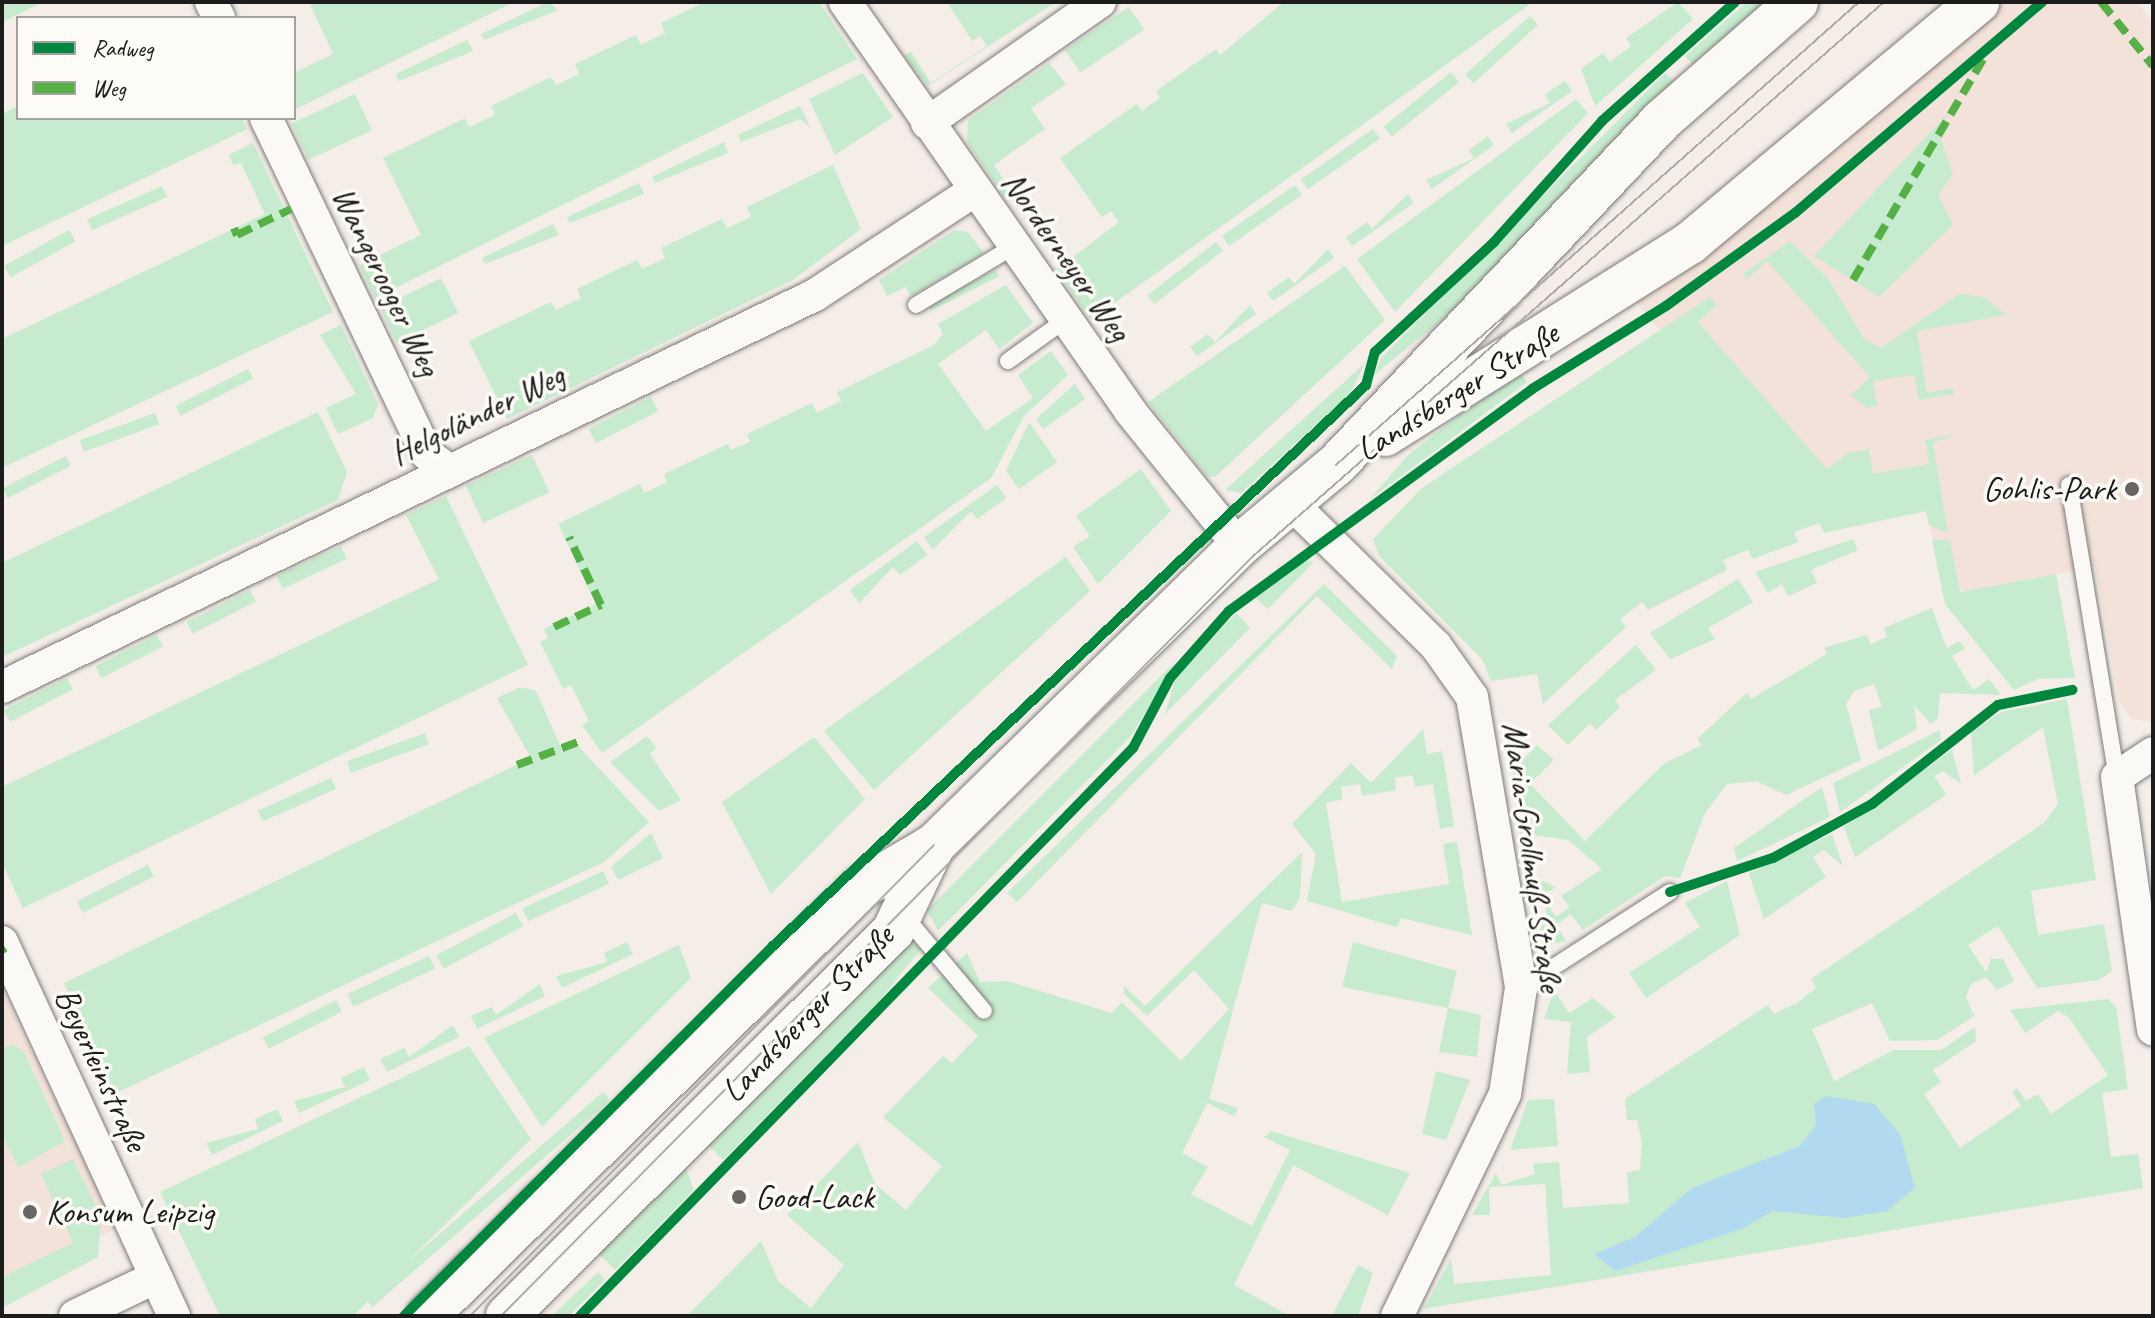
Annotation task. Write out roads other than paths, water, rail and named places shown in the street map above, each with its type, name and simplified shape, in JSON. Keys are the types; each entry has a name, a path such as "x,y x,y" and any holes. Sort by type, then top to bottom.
{"street":[{"name":"Norderneyer Weg","path":"845,2 1065,320 1239,546"},
{"path":"927,123 1100,2"},
{"name":"Landsberger Straße","path":"1336,465 1661,121 1797,2"},
{"name":"Landsberger Straße","path":"1336,465 1690,243 1978,2"},
{"name":"Wangerooger Weg","path":"267,120 427,454 447,469"},
{"name":"Helgoländer Weg","path":"2,687 447,469 815,295 974,191"},
{"path":"934,845 1239,546 1336,465"},
{"name":"Maria-Grollmuß-Straße","path":"1292,504 1436,646 1472,697 1521,988 1505,1094 1397,1316"},
{"path":"2153,753 2117,777 2153,1029"},
{"name":"Landsberger Straße","path":"507,1316 893,931 934,845"},
{"name":"Landsberger Straße","path":"427,1316 861,888 934,845"},
{"name":"Beyerleinstraße","path":"3,947 174,1316"},
{"path":"75,1316 156,1277"}],"lane":[{"path":"916,305 1014,246"},
{"path":"1008,361 1065,320"},
{"path":"2069,485 2117,777"},
{"path":"1521,988 1670,892"},
{"path":"902,912 984,1011"}],"water":[{"path":"1826,1096 1874,1104 1900,1134 1915,1188 1887,1211 1845,1218 1773,1211 1742,1229 1615,1271 1594,1254 1635,1237 1692,1188 1800,1146 1816,1125 1814,1104"}],"tram line":[{"path":"1336,465 1859,2"},
{"path":"501,1316 1252,557 1884,2"},
{"path":"470,1316 934,845"}],"place":[{"name":"Gohlis-Park","path":"2132,489"},
{"name":"Good-Lack","path":"739,1197"},
{"name":"Konsum Leipzig","path":"30,1212"}]}
